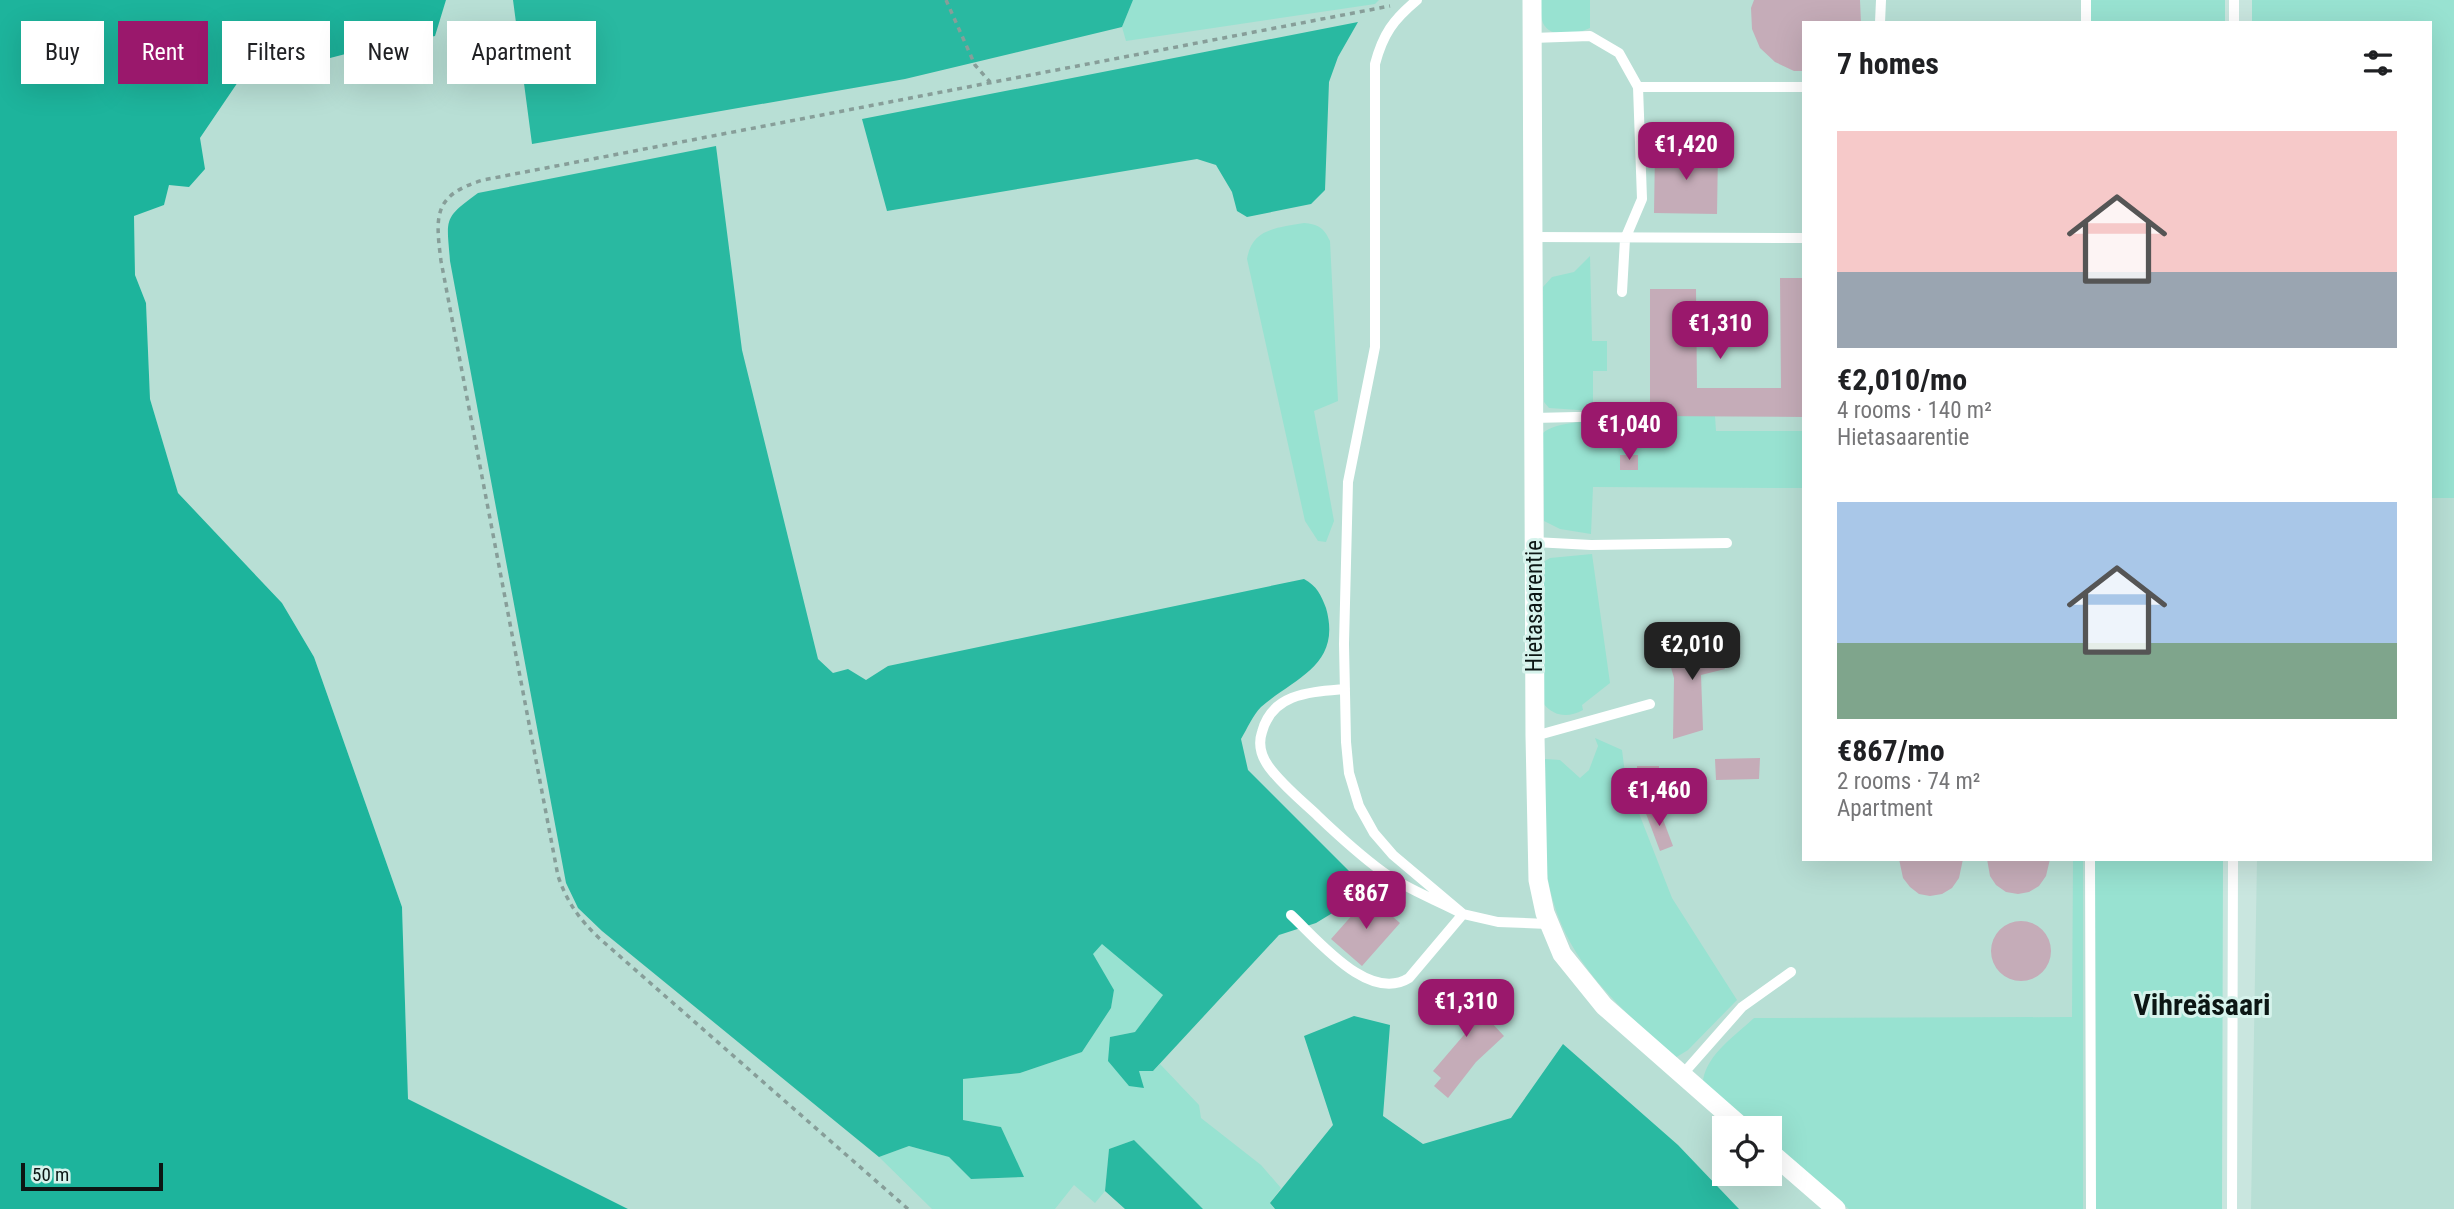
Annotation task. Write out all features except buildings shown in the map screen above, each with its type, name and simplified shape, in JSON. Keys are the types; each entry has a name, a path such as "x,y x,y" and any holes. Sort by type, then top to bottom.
{"street":[{"name":"Hietasaarentie","path":"1532,0 1536,869 1548,924 1562,954 1589,990 1729,1116"},
{"path":"1782,1162 1836,1209"}],"lane":[{"path":"1417,0 1396,19 1382,38 1375,64 1375,347 1348,482 1345,689 1349,774 1359,806 1374,833 1393,855 1463,914"},
{"path":"1880,21 1881,0"},
{"path":"2086,0 2086,21"},
{"path":"2234,0 2234,21"},
{"path":"1532,38 1590,36 1619,53 1638,87 1642,199 1625,239 1622,292"},
{"path":"1638,87 1802,88"},
{"path":"1532,237 1802,237"},
{"path":"1533,418 1620,416"},
{"path":"1534,542 1591,545 1727,543"},
{"path":"1345,689 1306,692 1286,699 1274,708 1264,725 1260,739 1265,760 1285,785 1384,873 1463,914 1498,922 1548,924"},
{"path":"1535,736 1650,704"},
{"path":"2090,861 2091,1209"},
{"path":"2232,1209 2233,861"},
{"path":"1291,915 1350,970 1379,984 1398,985 1409,978 1463,914"},
{"path":"1682,1075 1742,1007 1791,972"}],"path":[{"path":"946,0 975,65 990,82"},
{"path":"908,1209 599,938 572,909 564,895 558,876 441,261 438,218 450,195 459,187 484,180 1417,0"}],"shaded area":[{"path":"0,0 446,0 435,36 433,21 344,21 344,54 330,58 330,21 222,21 222,84 237,84 200,138 205,169 189,187 169,185 164,205 134,216 135,275 146,303 150,399 178,493 282,603 314,657 402,907 408,1099 628,1209 0,1209"},
{"path":"446,0 2123,0 2124,21 1802,21 1802,861 2133,861 2137,1209 628,1209 408,1099 402,907 314,657 282,603 178,494 150,399 146,303 135,275 134,215 164,205 169,184 237,84 330,84 330,58 344,54 344,84 433,84 433,36"},
{"path":"513,0 1133,0 1122,27 905,79 532,144 524,84 596,84 596,21 516,21"},
{"path":"1133,0 1379,0 1375,4 1126,41 1122,27"},
{"path":"1541,0 1590,0 1590,28 1571,33 1551,31 1542,20"},
{"path":"2091,0 2225,0 2225,21 2091,21"},
{"path":"2252,0 2454,0 2454,498 2432,498 2432,21 2252,21"},
{"path":"1358,22 1338,57 1329,82 1325,190 1311,204 1247,217 1237,211 1232,192 1216,165 1197,159 887,211 862,119"},
{"path":"716,146 742,350 818,659 833,673 848,669 866,680 888,666 1304,579 1318,591 1326,608 1328,643 1322,656 1313,668 1261,707 1241,739 1248,770 1353,875 1339,909 1316,923 1279,935 1153,1071 1139,1071 1144,1088 1129,1086 1108,1061 1110,1037 1135,1032 1163,995 1102,944 1093,954 1114,990 1111,1008 1082,1052 1020,1073 963,1079 963,1120 1001,1127 1024,1177 971,1179 949,1157 909,1146 879,1157 602,931 578,908 566,883 450,261 449,221 458,209 478,193"},
{"path":"1304,223 1320,228 1330,241 1338,401 1314,411 1334,521 1326,542 1318,541 1305,521 1247,259 1254,241 1260,235 1275,228"},
{"path":"1590,256 1592,341 1607,341 1607,371 1593,371 1593,411 1549,408 1544,402 1543,287 1552,277 1574,272"},
{"path":"1650,416 1715,416 1716,431 1802,431 1802,488 1593,487 1591,534 1560,529 1544,521 1543,433 1551,428 1577,422 1650,420"},
{"path":"2432,498 2454,498 2454,1209 2251,1209 2257,861 2432,861"},
{"path":"1592,554 1610,683 1582,705 1583,710 1562,715 1543,703 1544,566 1545,561 1550,558"},
{"path":"1595,738 1622,750 1628,797 1633,798 1672,898 1737,1000 1688,1050 1675,1058 1610,996 1592,974 1562,927 1552,899 1545,854 1545,759 1560,760 1580,778 1589,770 1598,746"},
{"path":"2073,861 2083,861 2083,1209 1849,1209 1782,1151 1782,1116 1741,1116 1708,1088 1703,1080 1716,1053 1754,1018 2072,1017"},
{"path":"2095,861 2223,861 2222,1209 2096,1209"},
{"path":"1102,943 1163,995 1135,1032 1110,1037 1143,1088 1138,1071 1153,1071 1160,1064 1199,1105 1201,1118 1261,1165 1281,1188 1270,1203 1274,1209 1203,1209 1134,1140 1109,1149 1105,1191 1095,1203 1074,1185 1055,1209 932,1209 879,1157 909,1146 949,1157 971,1179 1023,1177 1001,1127 963,1120 963,1079 1020,1073 1082,1052 1111,1008 1114,990 1092,954"},
{"path":"1354,1016 1390,1025 1383,1116 1423,1144 1511,1118 1563,1044 1678,1145 1712,1181 1712,1186 1717,1186 1739,1209 1275,1209 1270,1203 1333,1125 1304,1036"},
{"path":"1134,1140 1203,1209 1125,1209 1105,1191 1109,1149"}],"district":[{"name":"Vihreäsaari","path":"2202,1004"}]}
